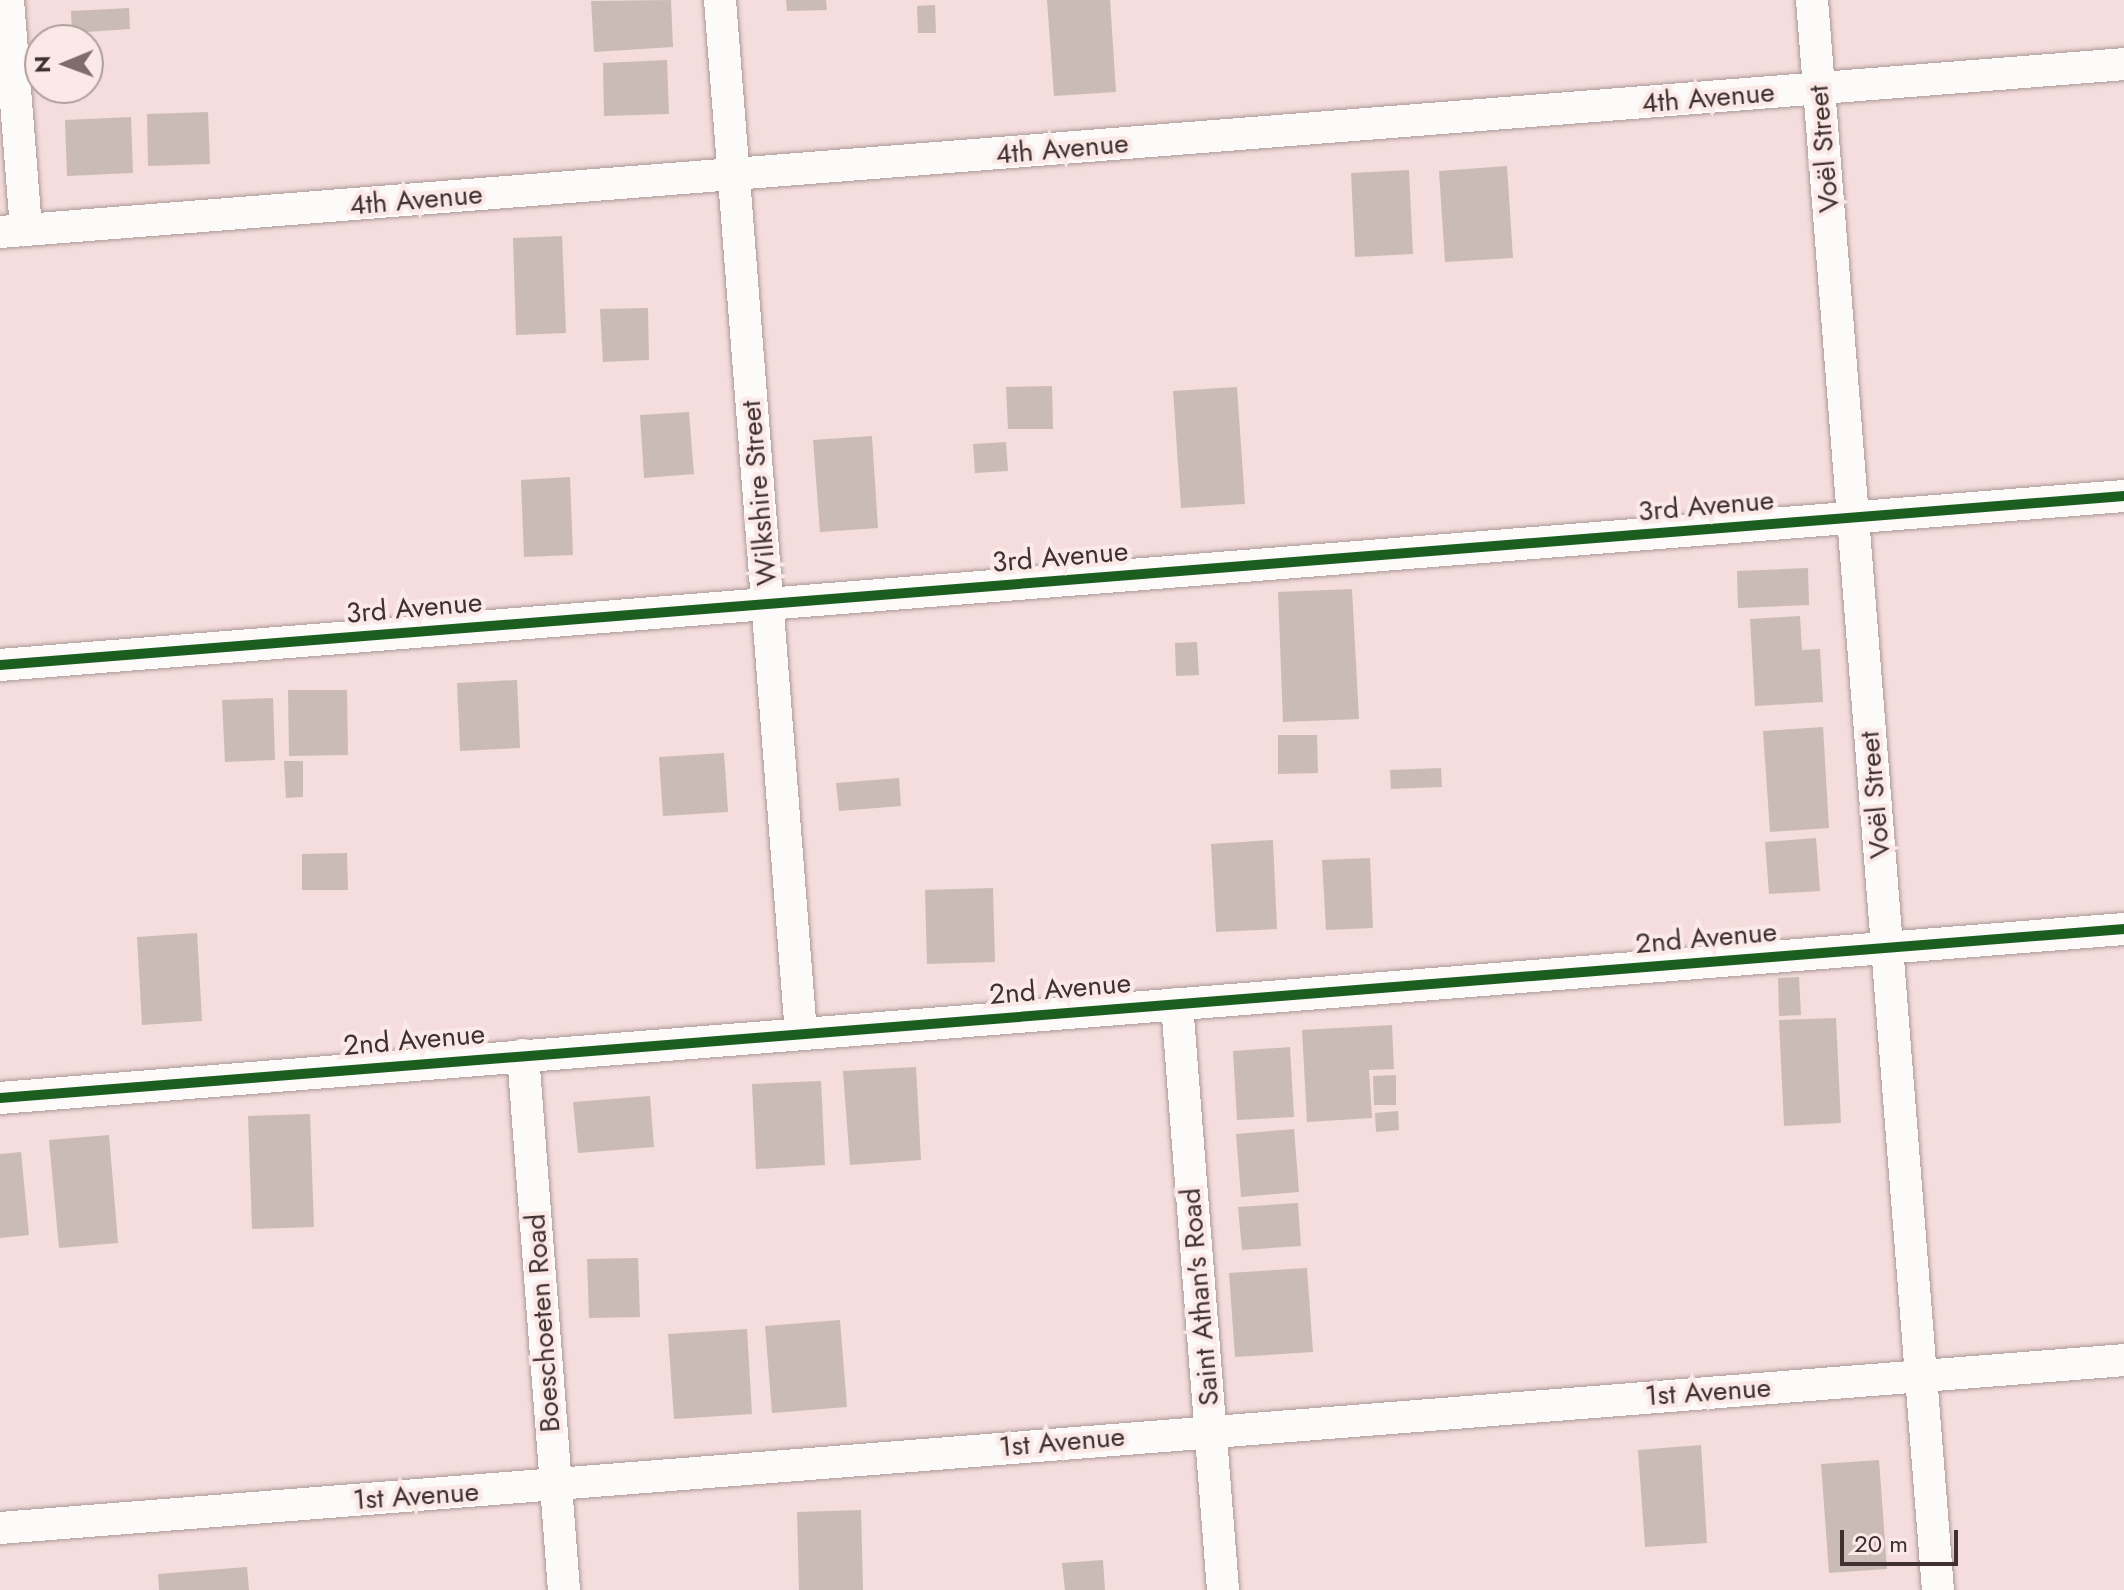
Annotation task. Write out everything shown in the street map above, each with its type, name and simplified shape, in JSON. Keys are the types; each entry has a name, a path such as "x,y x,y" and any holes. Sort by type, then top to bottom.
{"street":[{"path":"8,0 13,231"},
{"name":"Wilkshire Street","path":"720,0 801,1033"},
{"name":"Voël Street","path":"1812,0 1938,1590"},
{"name":"4th Avenue","path":"13,231 2124,64"},
{"name":"3rd Avenue","path":"0,665 2124,496"},
{"name":"2nd Avenue","path":"0,1098 2124,929"},
{"name":"Saint Athan's Road","path":"1177,1004 1223,1590"},
{"name":"Boeschoeten Road","path":"523,1055 564,1590"},
{"name":"1st Avenue","path":"0,1528 556,1486 1211,1429 2124,1360"}],"building":[{"path":"671,0 673,47 594,52 591,1"},
{"path":"786,0 826,0 827,10 787,11"},
{"path":"1047,0 1110,0 1116,92 1054,96"},
{"path":"935,5 936,33 918,33 917,6"},
{"path":"129,8 130,29 104,31 104,24 72,24 71,11"},
{"path":"667,60 669,114 604,116 603,63"},
{"path":"208,112 210,164 148,166 147,114"},
{"path":"131,117 133,173 67,176 65,120"},
{"path":"1507,166 1513,258 1445,262 1439,171"},
{"path":"1409,170 1413,254 1355,257 1351,173"},
{"path":"562,236 566,333 516,335 513,238"},
{"path":"648,308 649,360 603,362 600,309"},
{"path":"1052,386 1053,429 1008,429 1006,387"},
{"path":"1237,387 1245,504 1181,508 1173,391"},
{"path":"689,412 694,474 644,478 640,415"},
{"path":"872,436 878,528 820,532 813,440"},
{"path":"1006,442 1008,471 975,473 973,444"},
{"path":"570,477 573,555 524,557 521,480"},
{"path":"1808,568 1809,605 1738,608 1737,571"},
{"path":"1352,589 1359,719 1283,722 1278,592"},
{"path":"1800,616 1802,650 1820,649 1823,702 1755,706 1750,619"},
{"path":"1197,642 1199,675 1176,676 1175,643"},
{"path":"517,680 520,748 460,751 457,683"},
{"path":"288,690 347,690 348,755 289,756"},
{"path":"273,698 275,760 225,762 222,700"},
{"path":"1823,727 1829,828 1770,832 1763,731"},
{"path":"1278,735 1317,735 1318,773 1278,774"},
{"path":"724,753 728,812 663,816 659,757"},
{"path":"284,761 303,761 303,797 286,798"},
{"path":"1441,768 1442,787 1391,789 1390,770"},
{"path":"899,778 901,806 839,811 836,783"},
{"path":"1816,838 1820,891 1769,894 1765,842"},
{"path":"1273,840 1277,929 1216,932 1211,844"},
{"path":"347,853 348,890 302,890 302,854"},
{"path":"1370,858 1373,928 1326,930 1322,860"},
{"path":"993,888 995,962 927,964 925,890"},
{"path":"197,933 202,1021 142,1025 137,937"},
{"path":"1799,977 1801,1015 1779,1016 1778,978"},
{"path":"1836,1018 1841,1123 1784,1126 1779,1020"},
{"path":"1392,1025 1394,1069 1369,1070 1372,1118 1307,1122 1302,1030"},
{"path":"1290,1047 1294,1117 1237,1120 1233,1051"},
{"path":"916,1067 921,1160 850,1165 843,1071"},
{"path":"1396,1075 1396,1105 1374,1105 1373,1076"},
{"path":"821,1081 825,1165 756,1169 752,1084"},
{"path":"650,1096 654,1147 578,1153 573,1102"},
{"path":"1398,1111 1399,1130 1376,1132 1375,1113"},
{"path":"310,1114 314,1227 252,1229 248,1116"},
{"path":"1294,1129 1299,1192 1241,1197 1236,1134"},
{"path":"109,1135 118,1243 59,1248 49,1140"},
{"path":"21,1152 29,1235 0,1238 0,1154"},
{"path":"1298,1203 1301,1246 1242,1250 1238,1207"},
{"path":"638,1258 640,1317 589,1318 587,1259"},
{"path":"1307,1268 1313,1352 1235,1357 1229,1273"},
{"path":"840,1320 847,1407 772,1413 765,1326"},
{"path":"747,1329 752,1414 674,1419 668,1334"},
{"path":"1701,1445 1707,1543 1645,1547 1638,1450"},
{"path":"1879,1460 1887,1569 1829,1573 1821,1464"},
{"path":"861,1510 863,1590 799,1590 797,1512"},
{"path":"1103,1560 1105,1590 1065,1590 1062,1563"},
{"path":"247,1567 249,1590 159,1590 158,1574"}],"cycle path":[{"path":"0,665 2124,496"},
{"path":"0,1098 2124,929"}]}
